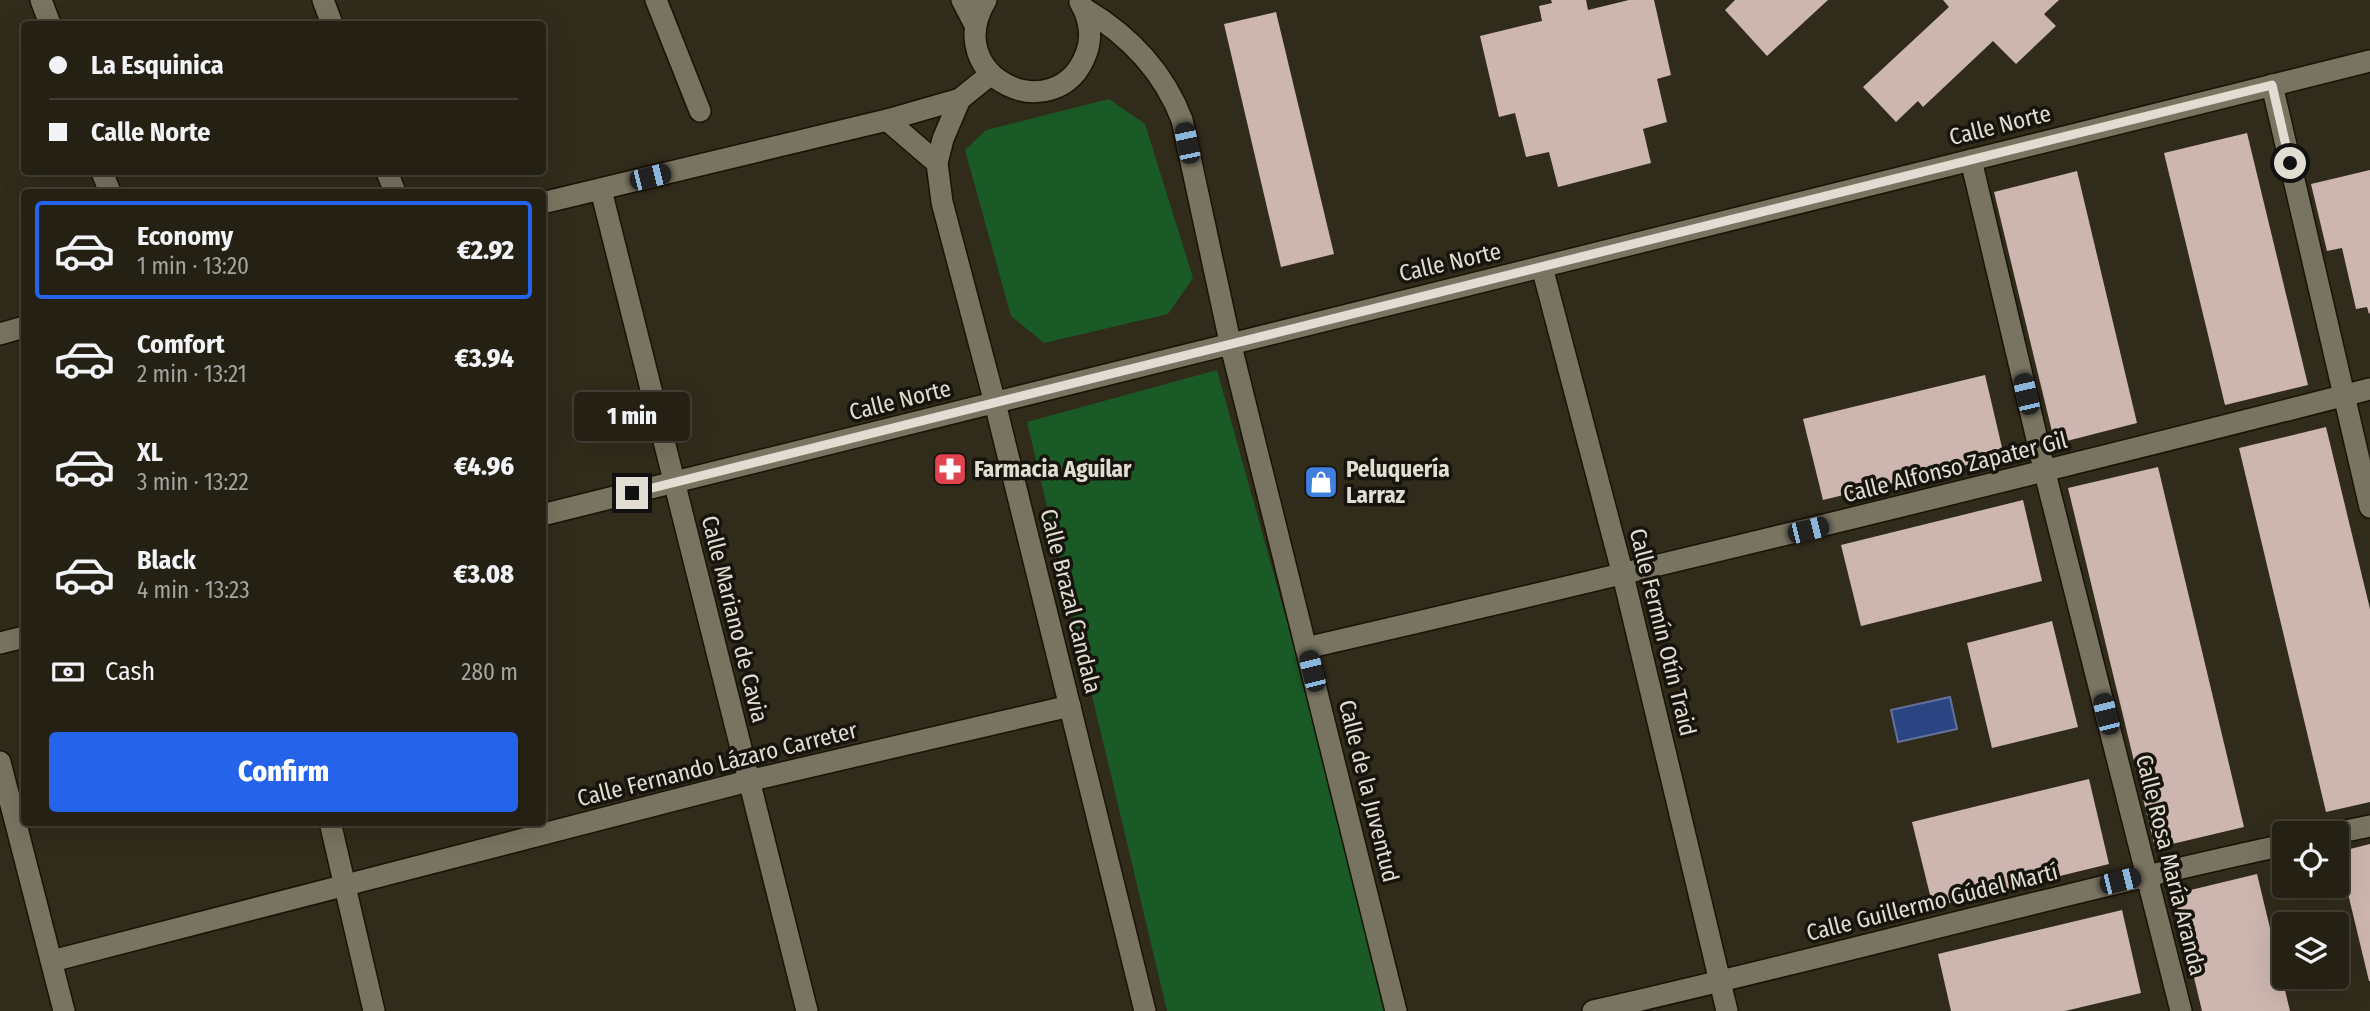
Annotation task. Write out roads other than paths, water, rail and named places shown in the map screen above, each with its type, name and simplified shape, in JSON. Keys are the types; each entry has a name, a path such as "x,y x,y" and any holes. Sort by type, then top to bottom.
{"street":[{"path":"41,0 49,21"},
{"path":"323,0 331,21"},
{"path":"656,0 700,111"},
{"path":"962,0 975,25 977,51 991,74 1002,83 1023,91 1045,90 1059,85 1081,65 1090,36 1081,2"},
{"path":"975,25 986,0"},
{"name":"Calle de la Juventud","path":"1081,2 1126,37 1144,56 1172,96 1182,120 1230,342 1396,1011"},
{"name":"Calle Norte","path":"546,513 2370,61"},
{"path":"546,202 887,120 960,99 991,74"},
{"path":"2272,85 2370,507"},
{"name":"Calle Brazal Candala","path":"960,99 943,139 937,163 942,202 995,403 1145,1011"},
{"path":"887,120 937,163"},
{"name":"Calle Rosa María Aranda","path":"1970,160 2045,472 2181,1011"},
{"name":"Calle Mariano de Cavia","path":"601,190 807,1011"},
{"name":"Calle Fermín Otín Traid","path":"1542,267 1623,575 1727,1011"},
{"path":"0,334 21,328"},
{"name":"Calle Alfonso Zapater Gil","path":"1306,648 1623,575 2370,389"},
{"path":"0,642 21,638"},
{"name":"Calle Fernando Lázaro Carreter","path":"52,961 748,781 1070,706"},
{"path":"0,762 64,1011"},
{"path":"331,826 374,1011"},
{"path":"2349,830 2370,826"},
{"name":"Calle Guillermo Gúdel Martí","path":"1593,1011 1720,983 2147,874 2272,848"}],"water":[{"path":"1950,697 1957,729 1898,742 1891,710"}],"place":[{"name":"Farmacia Aguilar","path":"950,469"},
{"name":"Peluquería Larraz","path":"1321,482"}]}
